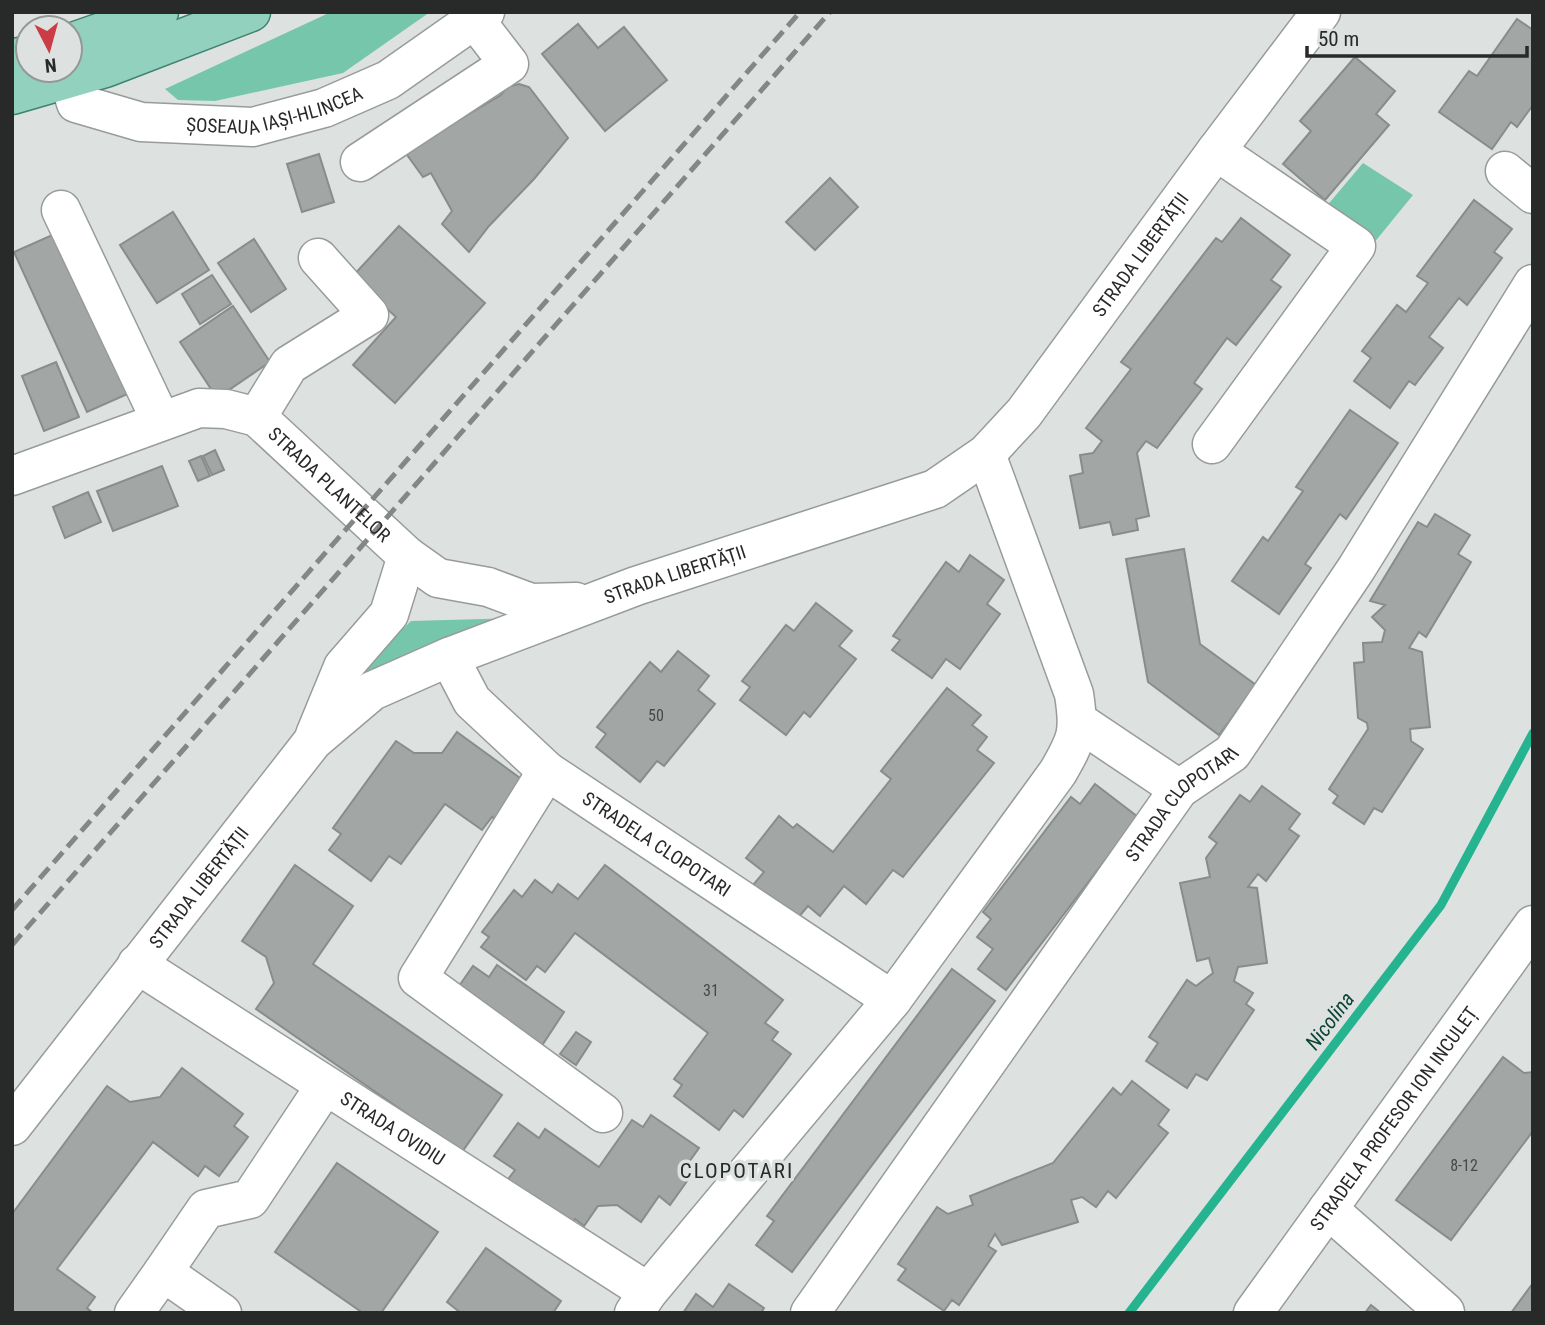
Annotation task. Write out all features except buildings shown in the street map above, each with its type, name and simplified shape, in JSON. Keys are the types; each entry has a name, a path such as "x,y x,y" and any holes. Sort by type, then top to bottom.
{"main road":[{"path":"84,55 159,12"},
{"path":"84,66 105,68 251,12"},
{"path":"12,95 32,84"}],"street":[{"name":"STRADA LIBERTĂȚII","path":"12,1126 313,741 372,691 449,657 596,602 691,568 935,489 986,454 1024,413 1321,12"},
{"name":"ȘOSEAUA IAȘI-HLINCEA","path":"72,84 76,103 141,122 253,127 324,108 388,80 480,16"},
{"path":"360,162 509,64 480,16"},
{"path":"1212,443 1356,246 1216,151"},
{"path":"61,210 161,421"},
{"path":"257,417 289,365 369,315 318,258"},
{"name":"STRADA CLOPOTARI","path":"810,1313 1179,789 1231,753 1356,569 1533,284"},
{"name":"STRADA PLANTELOR","path":"12,476 199,408 226,409 257,417 407,556 438,578 488,587 531,603 596,602"},
{"path":"641,1303 892,1000 1058,772 1073,747 1079,722 1074,694 986,454"},
{"name":"STRADA PLANTELOR","path":"313,741 343,667 389,614 407,556"},
{"name":"STRADELA CLOPOTARI","path":"449,657 472,701 547,771 892,1000"},
{"path":"1079,722 1179,789"},
{"path":"547,771 418,978 603,1113"},
{"name":"STRADELA PROFESOR ION INCULEȚ","path":"1253,1313 1529,939"},
{"name":"STRADA OVIDIU","path":"137,964 325,1086 641,1303"},
{"path":"134,1313 206,1209 250,1199 325,1086"},
{"path":"1328,1209 1445,1312"},
{"path":"163,1272 222,1313"}],"green space":[{"path":"331,12 430,12 343,73 215,101 178,100 165,89"},
{"path":"1363,163 1413,195 1369,249 1320,214"},
{"path":"516,618 339,690 411,621"}],"waterway":[{"name":"Nicolina","path":"1129,1313 1441,905 1533,733"}],"railway":[{"path":"12,910 800,12"},
{"path":"12,945 830,12"}],"district":[{"name":"CLOPOTARI","path":"737,1171"}]}
